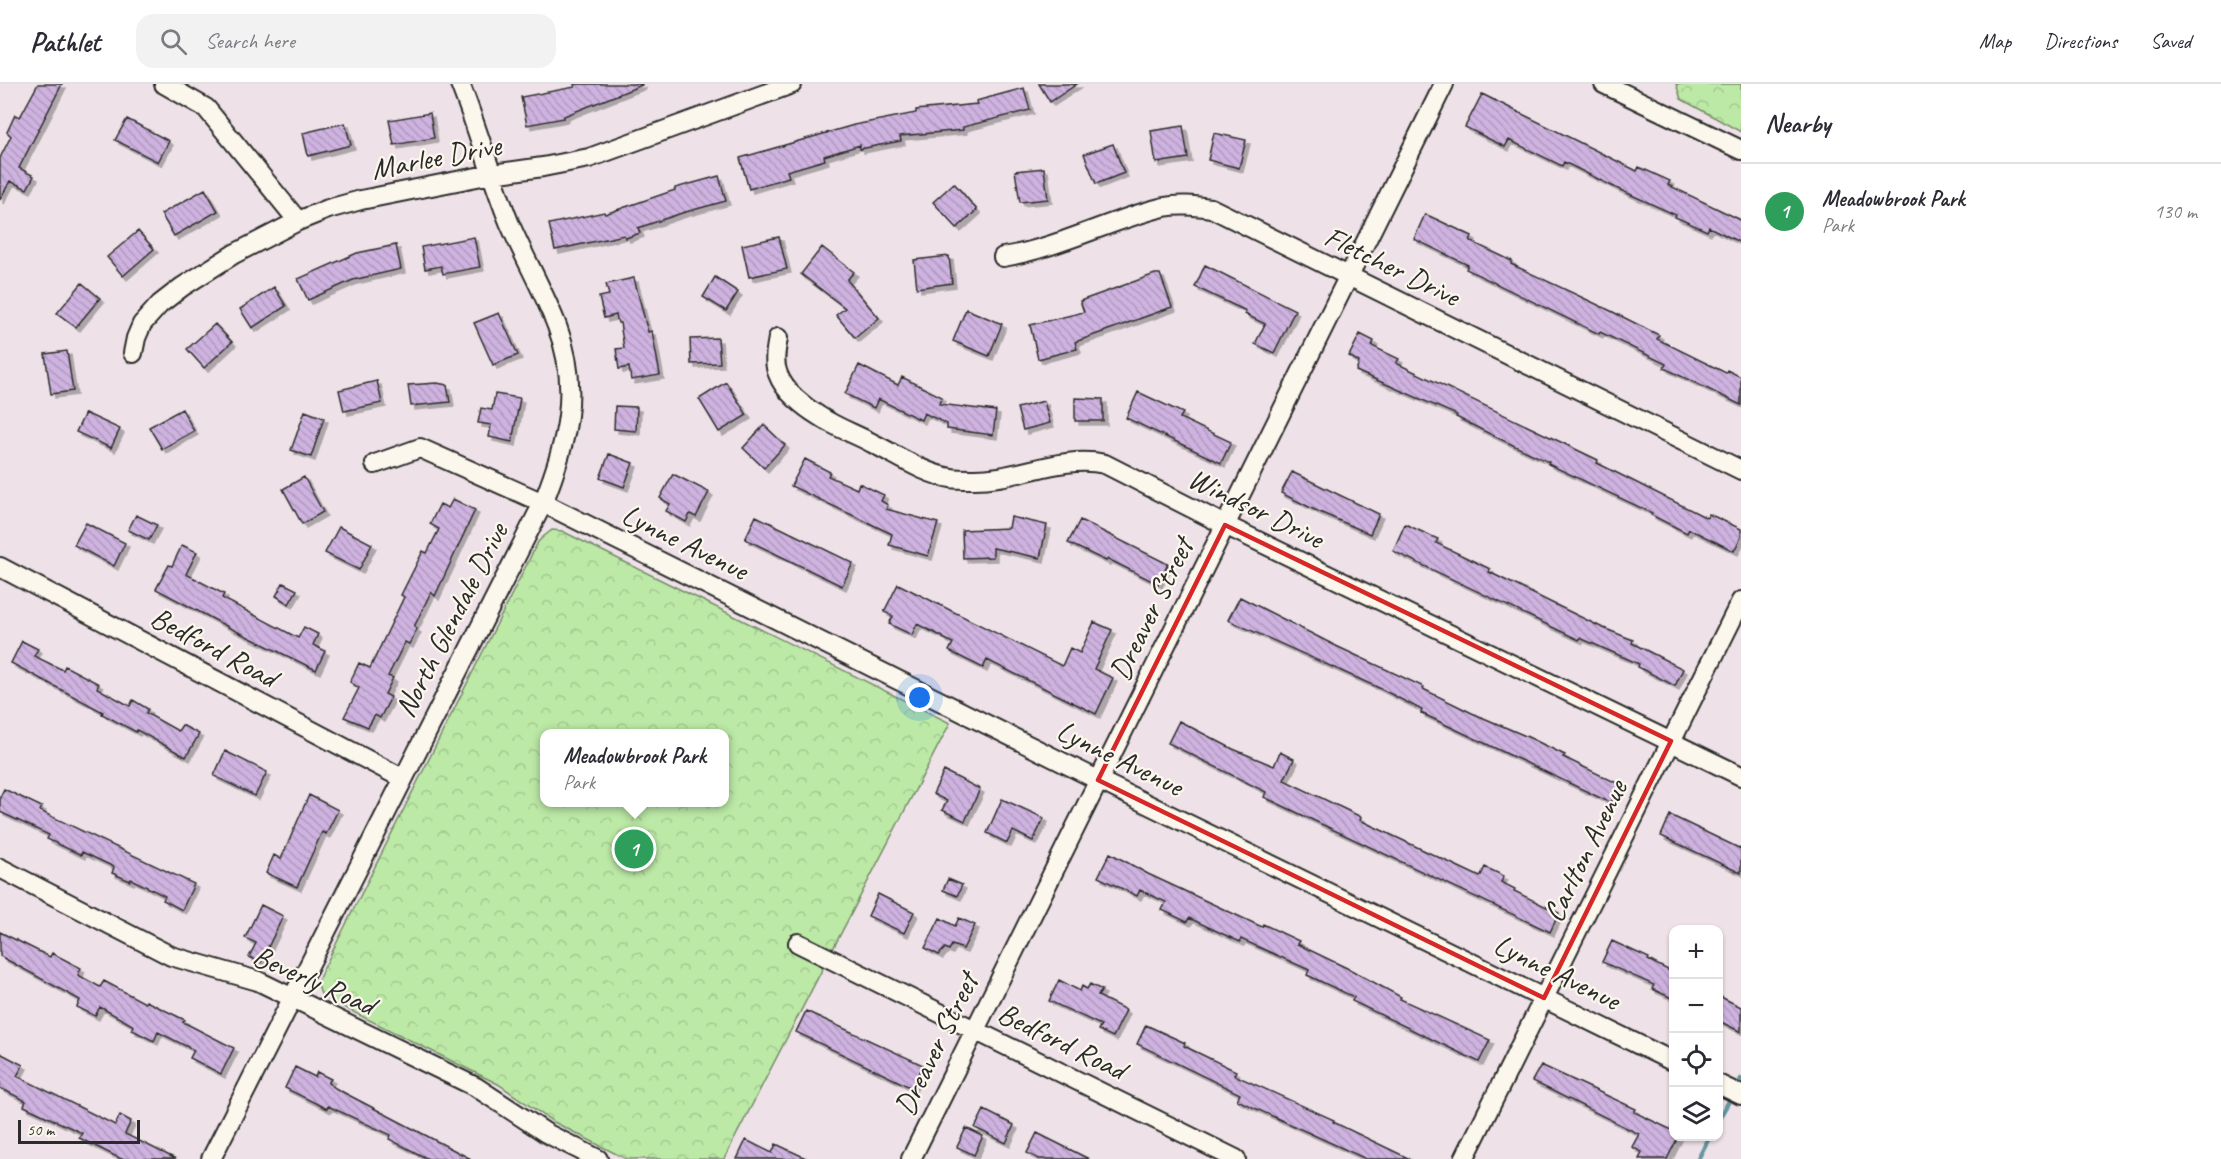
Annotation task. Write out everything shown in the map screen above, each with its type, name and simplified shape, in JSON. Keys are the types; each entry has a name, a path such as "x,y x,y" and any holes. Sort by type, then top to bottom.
{"street":[{"path":"164,84 206,108 298,221"},
{"name":"North Glendale Drive","path":"210,1159 543,503 559,464 566,435 570,383 566,354 557,327 509,222 460,84"},
{"name":"Marlee Drive","path":"133,353 142,324 160,304 182,286 234,254 298,221 328,209 361,200 492,174 589,158 792,84"},
{"name":"Dreaver Street","path":"910,1159 1444,84"},
{"path":"1604,84 1741,150"},
{"name":"Fletcher Drive","path":"1003,257 1027,253 1070,240 1165,207 1186,205 1211,208 1741,470"},
{"name":"Windsor Drive","path":"778,338 775,355 777,374 786,388 800,401 819,417 929,471 950,478 999,478 1076,461 1105,464 1225,525 1741,776"},
{"name":"Lynne Avenue","path":"375,464 420,448 543,503 1098,780 1669,1060"},
{"name":"Bedford Road","path":"0,567 402,778"},
{"name":"Carlton Avenue","path":"1464,1159 1741,601"},
{"name":"Beverly Road","path":"0,868 171,956 258,981 476,1087 546,1133 598,1159"},
{"name":"Bedford Road","path":"798,943 1236,1159"},
{"path":"1723,1086 1741,1095"}],"highlighted area":[{"path":"1225,525 1671,741 1544,998 1098,780"}],"green space":[{"path":"1676,84 1741,84 1741,132 1681,99"},
{"path":"552,530 562,531 950,723 724,1159 626,1159 552,1121 498,1084 323,997 319,989 320,976 538,542"}],"building":[{"path":"38,84 62,84 19,168 34,176 27,189 10,181 0,200 0,158 11,136 7,132 15,115 20,117"},
{"path":"574,84 642,85 564,116 564,118 527,125 521,97 575,87"},
{"path":"1039,84 1077,84 1050,102"},
{"path":"1024,88 1030,110 963,127 963,130 900,136 901,141 860,149 860,145 824,156 825,160 787,171 789,177 749,189 740,158 854,125 916,113 916,110 977,104 976,101"},
{"path":"1482,94 1637,171 1639,167 1670,181 1668,185 1741,220 1741,243 1709,227 1707,231 1675,217 1676,215 1564,162 1562,166 1509,140 1505,147 1465,127"},
{"path":"430,113 434,138 394,145 389,120"},
{"path":"127,119 169,141 158,162 115,140"},
{"path":"345,123 351,145 308,156 303,133"},
{"path":"1183,126 1188,158 1156,163 1151,131"},
{"path":"1214,133 1246,140 1239,168 1208,160"},
{"path":"1113,144 1124,173 1096,184 1084,154"},
{"path":"1044,168 1048,199 1020,202 1015,171"},
{"path":"719,176 726,201 638,228 640,233 626,238 624,235 555,250 549,224 604,212 605,214 675,190 675,188"},
{"path":"954,183 977,210 957,228 933,202"},
{"path":"205,189 218,211 174,236 161,214"},
{"path":"1425,214 1472,236 1470,241 1512,261 1511,264 1659,335 1657,339 1726,373 1727,370 1741,377 1741,405 1664,368 1666,364 1466,269 1468,265 1414,239"},
{"path":"138,231 154,249 123,276 107,257"},
{"path":"474,237 480,267 443,274 441,266 425,269 421,247"},
{"path":"779,237 787,269 749,277 742,245"},
{"path":"396,245 401,269 353,280 308,300 298,279 357,253"},
{"path":"822,247 854,272 847,280 879,318 855,338 836,315 845,308 801,274"},
{"path":"949,256 952,283 917,288 914,260"},
{"path":"1205,265 1295,310 1274,353 1255,344 1265,324 1245,314 1246,311 1195,287"},
{"path":"1160,274 1172,307 1075,342 1077,349 1038,359 1030,325 1084,312 1080,301"},
{"path":"715,277 738,292 726,311 703,297"},
{"path":"634,278 648,332 652,331 660,375 631,380 629,367 619,369 616,349 624,348 620,323 616,315 604,318 599,297 609,295 606,284"},
{"path":"82,283 100,298 76,327 57,313"},
{"path":"274,287 286,306 252,328 240,309"},
{"path":"966,309 1002,324 989,356 953,341"},
{"path":"499,313 518,355 493,365 474,323"},
{"path":"215,324 232,342 204,368 187,349"},
{"path":"1360,334 1374,341 1372,346 1399,359 1396,363 1598,460 1597,463 1707,518 1709,514 1741,529 1741,537 1734,551 1689,529 1687,533 1651,515 1652,513 1456,417 1457,415 1356,371 1359,362 1349,356"},
{"path":"718,338 720,363 691,364 690,339"},
{"path":"67,351 73,391 51,394 45,354"},
{"path":"859,365 898,385 902,377 942,397 939,404 996,411 993,435 947,429 947,424 924,413 921,420 878,399 874,408 845,394"},
{"path":"377,381 382,403 344,411 339,390"},
{"path":"726,382 747,415 719,432 699,399"},
{"path":"437,383 447,385 450,402 411,406 408,385"},
{"path":"1138,392 1183,413 1180,418 1231,442 1221,463 1126,418"},
{"path":"495,394 520,398 512,442 489,437 491,425 478,423 481,408 492,410"},
{"path":"1075,398 1103,399 1103,421 1075,421"},
{"path":"1044,401 1050,423 1023,430 1017,408"},
{"path":"615,406 637,407 636,431 614,429"},
{"path":"182,409 194,431 162,449 149,427"},
{"path":"305,411 324,418 311,457 291,450"},
{"path":"85,413 120,429 111,448 76,432"},
{"path":"764,425 785,445 764,468 743,448"},
{"path":"609,454 633,463 624,487 600,478"},
{"path":"805,459 830,472 828,476 857,489 859,483 884,495 881,501 888,505 886,509 938,523 928,556 889,545 892,534 791,486"},
{"path":"1292,472 1379,514 1370,534 1281,493"},
{"path":"673,474 709,492 696,517 690,514 686,522 666,511 670,504 660,498"},
{"path":"304,477 323,512 302,524 283,489"},
{"path":"453,499 475,510 435,596 431,592 414,627 417,629 409,644 405,642 388,676 393,678 385,694 391,697 380,718 375,715 368,727 344,717 359,688 350,682 359,663 370,668 404,597 401,595 423,551 427,553 439,529 430,524 440,504 448,508"},
{"path":"136,515 157,525 149,540 128,530"},
{"path":"756,516 853,563 842,586 745,539"},
{"path":"1011,517 1047,525 1040,558 993,548 993,557 963,558 962,530 1009,528"},
{"path":"1080,520 1168,564 1158,584 1108,559 1106,561 1068,543"},
{"path":"86,523 125,543 114,566 74,545"},
{"path":"1405,524 1438,539 1436,543 1490,569 1489,572 1601,627 1633,640 1632,643 1683,669 1675,686 1638,667 1639,664 1580,638 1579,640 1393,551"},
{"path":"339,527 372,544 359,570 325,553"},
{"path":"182,545 197,552 186,574 224,594 222,598 298,638 304,627 318,634 313,645 325,651 316,670 156,589 169,565 172,566"},
{"path":"283,583 297,590 289,604 276,596"},
{"path":"898,584 1062,666 1070,648 1080,653 1094,622 1112,630 1094,669 1113,678 1096,714 987,660 983,668 949,651 953,643 917,624 912,635 889,624 893,616 884,612"},
{"path":"1240,597 1472,713 1565,755 1563,757 1619,784 1611,803 1421,713 1422,710 1379,688 1228,620"},
{"path":"22,641 38,649 34,656 63,670 65,666 99,684 97,688 130,706 133,700 148,709 146,713 178,731 182,725 199,734 186,757 102,714 103,712 11,663"},
{"path":"1179,721 1233,749 1274,766 1280,752 1294,759 1284,780 1361,817 1360,820 1480,877 1485,867 1504,876 1501,882 1515,889 1514,891 1559,913 1550,932 1264,797 1266,792 1168,743"},
{"path":"225,751 267,772 255,796 214,776"},
{"path":"944,771 980,789 965,821 942,810 947,801 933,794"},
{"path":"4,789 42,807 40,811 194,884 182,910 163,900 165,896 131,879 130,881 112,873 114,867 47,839 49,835 0,812 0,797"},
{"path":"309,795 338,810 326,834 322,832 297,887 266,873 274,855 281,859"},
{"path":"1002,799 1044,818 1033,841 1013,831 1007,843 987,833"},
{"path":"1670,815 1741,849 1741,873 1661,836"},
{"path":"1110,853 1148,874 1262,927 1263,924 1299,941 1297,944 1351,970 1401,997 1400,999 1490,1040 1479,1062 1352,1001 1354,997 1307,975 1309,970 1189,918 1187,922 1162,910 1166,902 1140,890 1137,896 1098,877"},
{"path":"948,879 962,885 957,896 943,890"},
{"path":"878,894 914,912 904,933 868,916"},
{"path":"261,905 283,916 261,962 249,957 256,943 245,938"},
{"path":"940,918 955,926 959,918 975,925 963,949 952,945 949,950 945,948 939,955 925,948"},
{"path":"0,932 50,957 52,953 81,968 78,975 100,987 104,981 145,1003 146,1001 185,1020 183,1022 234,1048 221,1074 190,1058 194,1050 158,1032 154,1041 132,1030 134,1026 100,1007 95,1016 77,1007 80,1000 0,956"},
{"path":"1612,941 1649,958 1648,960 1669,970 1669,997 1652,989 1654,985 1602,962"},
{"path":"1059,980 1080,991 1082,986 1087,989 1090,984 1102,990 1098,996 1126,1010 1113,1037 1098,1030 1101,1025 1049,1001"},
{"path":"1723,998 1741,1007 1741,1032 1723,1023"},
{"path":"806,1011 923,1065 912,1088 796,1032"},
{"path":"1146,1025 1236,1071 1234,1075 1334,1120 1333,1122 1410,1159 1366,1159 1237,1100 1240,1094 1137,1044"},
{"path":"0,1053 23,1065 17,1076 115,1125 120,1115 131,1121 125,1134 176,1159 121,1159 79,1138 82,1133 24,1106 26,1101 0,1088"},
{"path":"1541,1065 1636,1109 1634,1112 1669,1129 1669,1141 1676,1141 1667,1159 1639,1159 1642,1152 1632,1147 1639,1134 1532,1081"},
{"path":"295,1067 315,1077 317,1072 331,1079 328,1083 337,1089 471,1159 428,1159 389,1139 391,1135 328,1106 327,1109 285,1088"},
{"path":"984,1110 1014,1125 1006,1143 975,1128"},
{"path":"966,1128 983,1136 974,1155 957,1147"},
{"path":"1037,1133 1089,1159 1039,1159 1027,1153"},
{"path":"746,1140 772,1153 776,1144 808,1159 737,1159"}],"waterway":[{"path":"1736,1089 1741,1079"},
{"path":"1723,1111 1732,1096"},
{"path":"1698,1159 1707,1141"}],"place":[{"name":"Meadowbrook Park","path":"634,849"}]}
